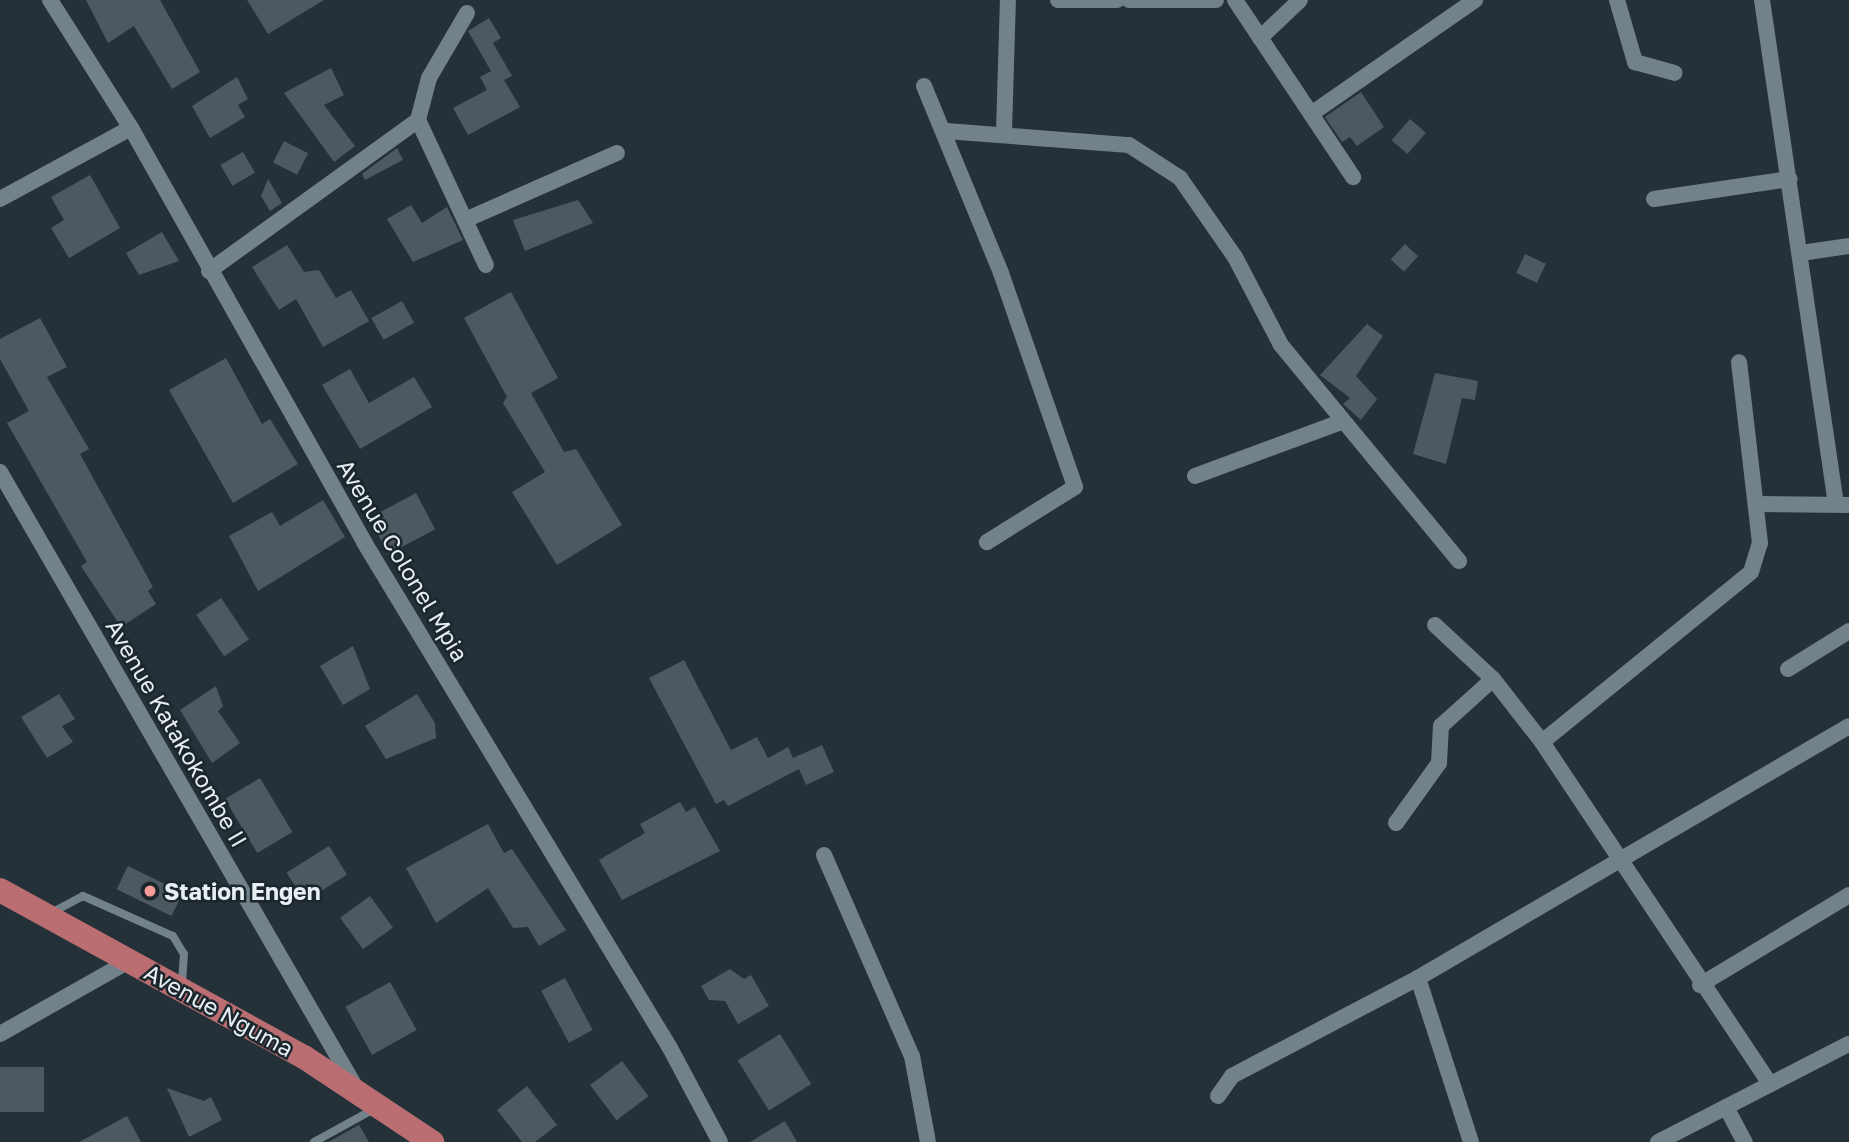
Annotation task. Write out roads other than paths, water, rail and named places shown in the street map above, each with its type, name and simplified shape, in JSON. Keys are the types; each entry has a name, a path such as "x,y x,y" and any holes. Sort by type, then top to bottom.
{"main road":[{"name":"Avenue Nguma","path":"0,890 51,914 356,1089 432,1142"}],"street":[{"name":"Avenue Colonel Mpia","path":"50,0 131,128 209,271 720,1142"},
{"path":"1004,132 1007,0"},
{"path":"1058,0 1117,0"},
{"path":"1129,0 1216,0"},
{"path":"1235,0 1353,177"},
{"path":"1260,38 1300,0"},
{"path":"1311,114 1475,0"},
{"path":"1617,0 1635,62 1675,74"},
{"path":"1757,505 1843,504 1762,0"},
{"path":"209,271 418,120 429,78 467,13"},
{"path":"924,86 946,131 1075,487 987,542"},
{"path":"418,120 486,265"},
{"path":"0,199 131,128"},
{"path":"946,131 1004,132 1129,145 1180,178 1235,257 1281,345 1340,422 1459,561"},
{"path":"465,220 617,153"},
{"path":"1654,200 1790,179"},
{"path":"1801,253 1849,246"},
{"path":"1542,742 1751,572 1758,555 1757,505 1739,362"},
{"path":"1195,476 1340,422"},
{"name":"Avenue Katakokombe II","path":"0,472 356,1089"},
{"path":"1435,625 1493,679 1542,742 1700,985 1770,1084"},
{"path":"1788,669 1849,631"},
{"path":"1396,823 1439,763 1441,726 1493,679"},
{"path":"1218,1096 1232,1076 1419,978 1849,726"},
{"path":"824,855 912,1056 928,1142"},
{"path":"1700,985 1849,895"},
{"path":"0,1034 129,961"},
{"path":"1419,978 1471,1142"},
{"path":"1658,1142 1849,1044"},
{"path":"1726,1107 1745,1142"}],"lane":[{"path":"51,914 83,896 173,936 184,954 181,989"},
{"path":"314,1142 382,1105"}],"place":[{"name":"Station Engen","path":"150,891"}]}
